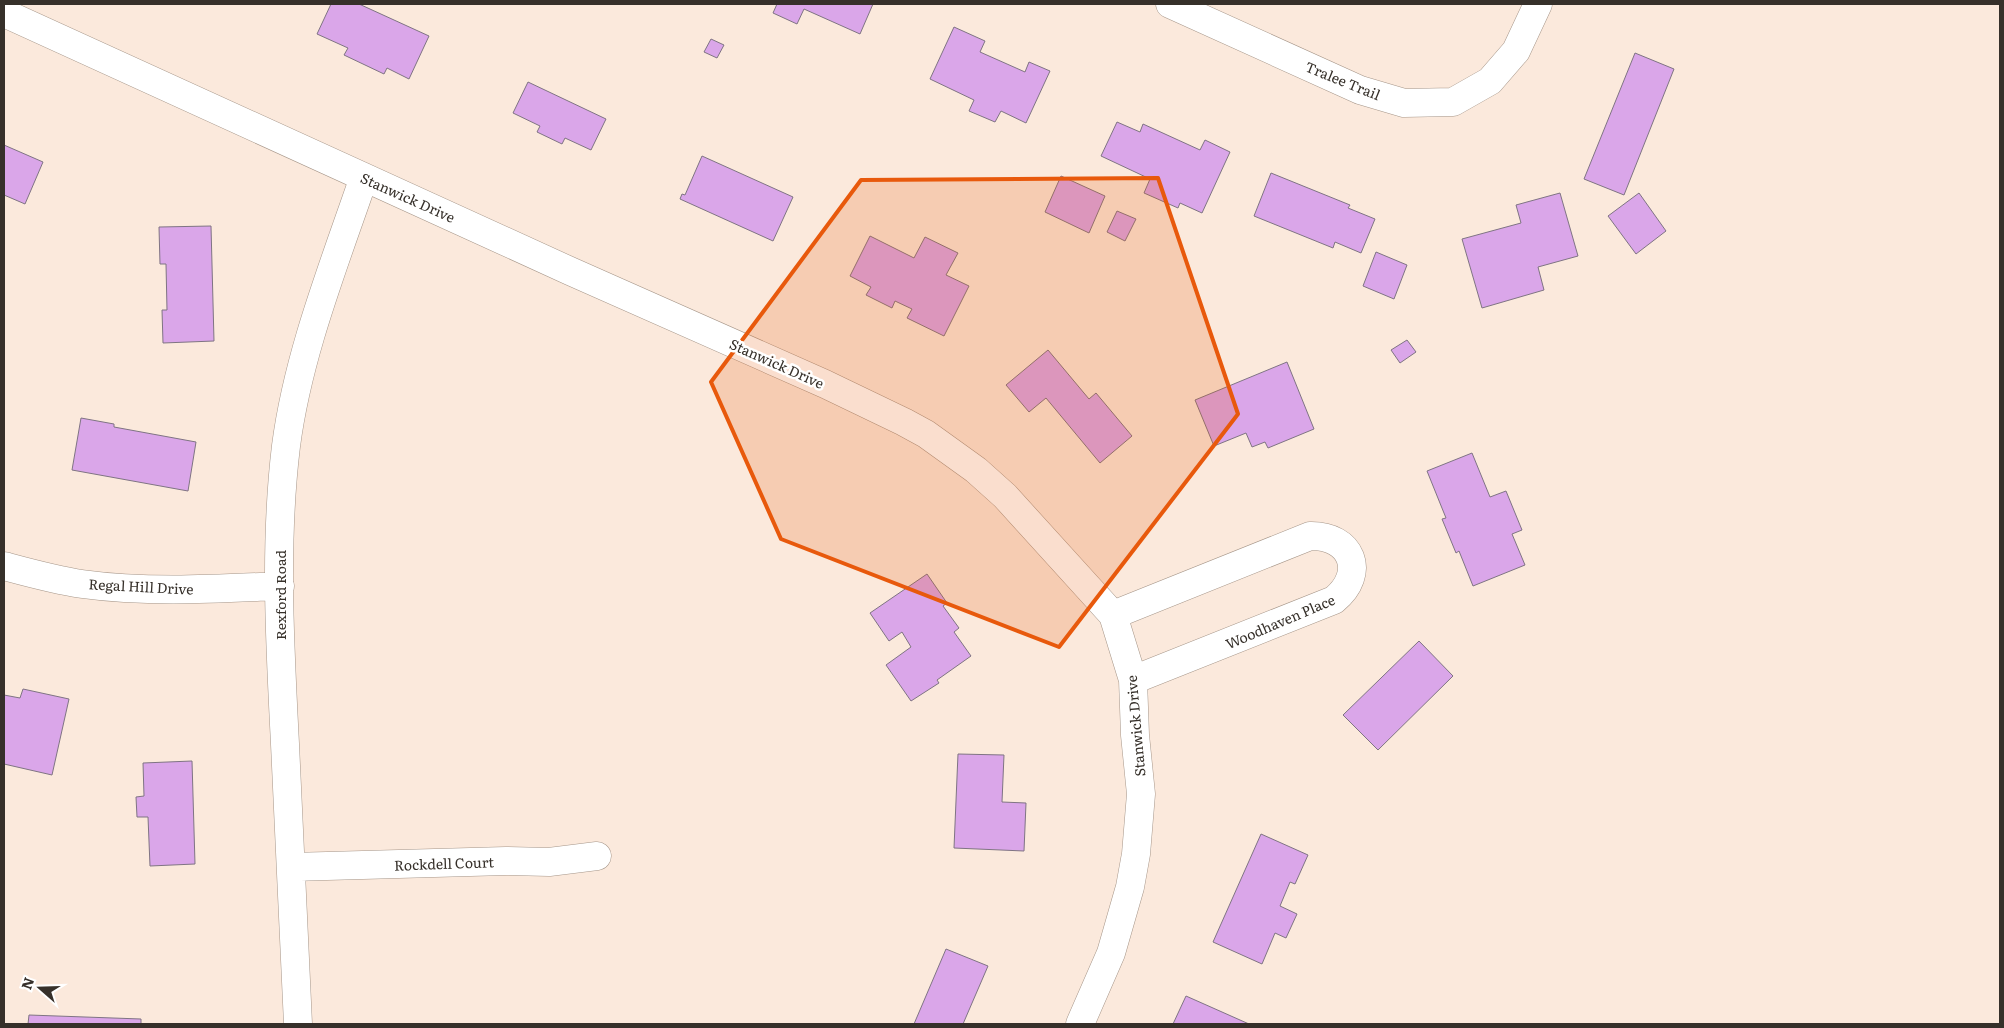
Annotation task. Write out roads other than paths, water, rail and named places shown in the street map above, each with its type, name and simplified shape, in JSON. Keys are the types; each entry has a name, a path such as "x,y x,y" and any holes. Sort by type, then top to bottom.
{"street":[{"name":"Tralee Trail","path":"1170,4 1360,90 1404,103 1453,102 1490,81 1516,51 1538,4"},
{"name":"Stanwick Drive","path":"4,13 825,384 904,422 926,434 976,470 1005,496 1113,615 1133,680 1135,735 1141,794 1136,854 1130,887 1111,953 1080,1024"},
{"name":"Rexford Road","path":"298,1024 280,655 282,509 286,447 295,394 309,342 364,177"},
{"name":"Woodhaven Place","path":"1113,615 1310,536 1334,539 1344,547 1350,558 1352,570 1350,582 1343,593 1334,600 1133,680"},
{"name":"Regal Hill Drive","path":"4,566 49,578 118,587 188,590 280,586"},
{"name":"Rockdell Court","path":"291,867 506,861 549,862 598,856"}]}
